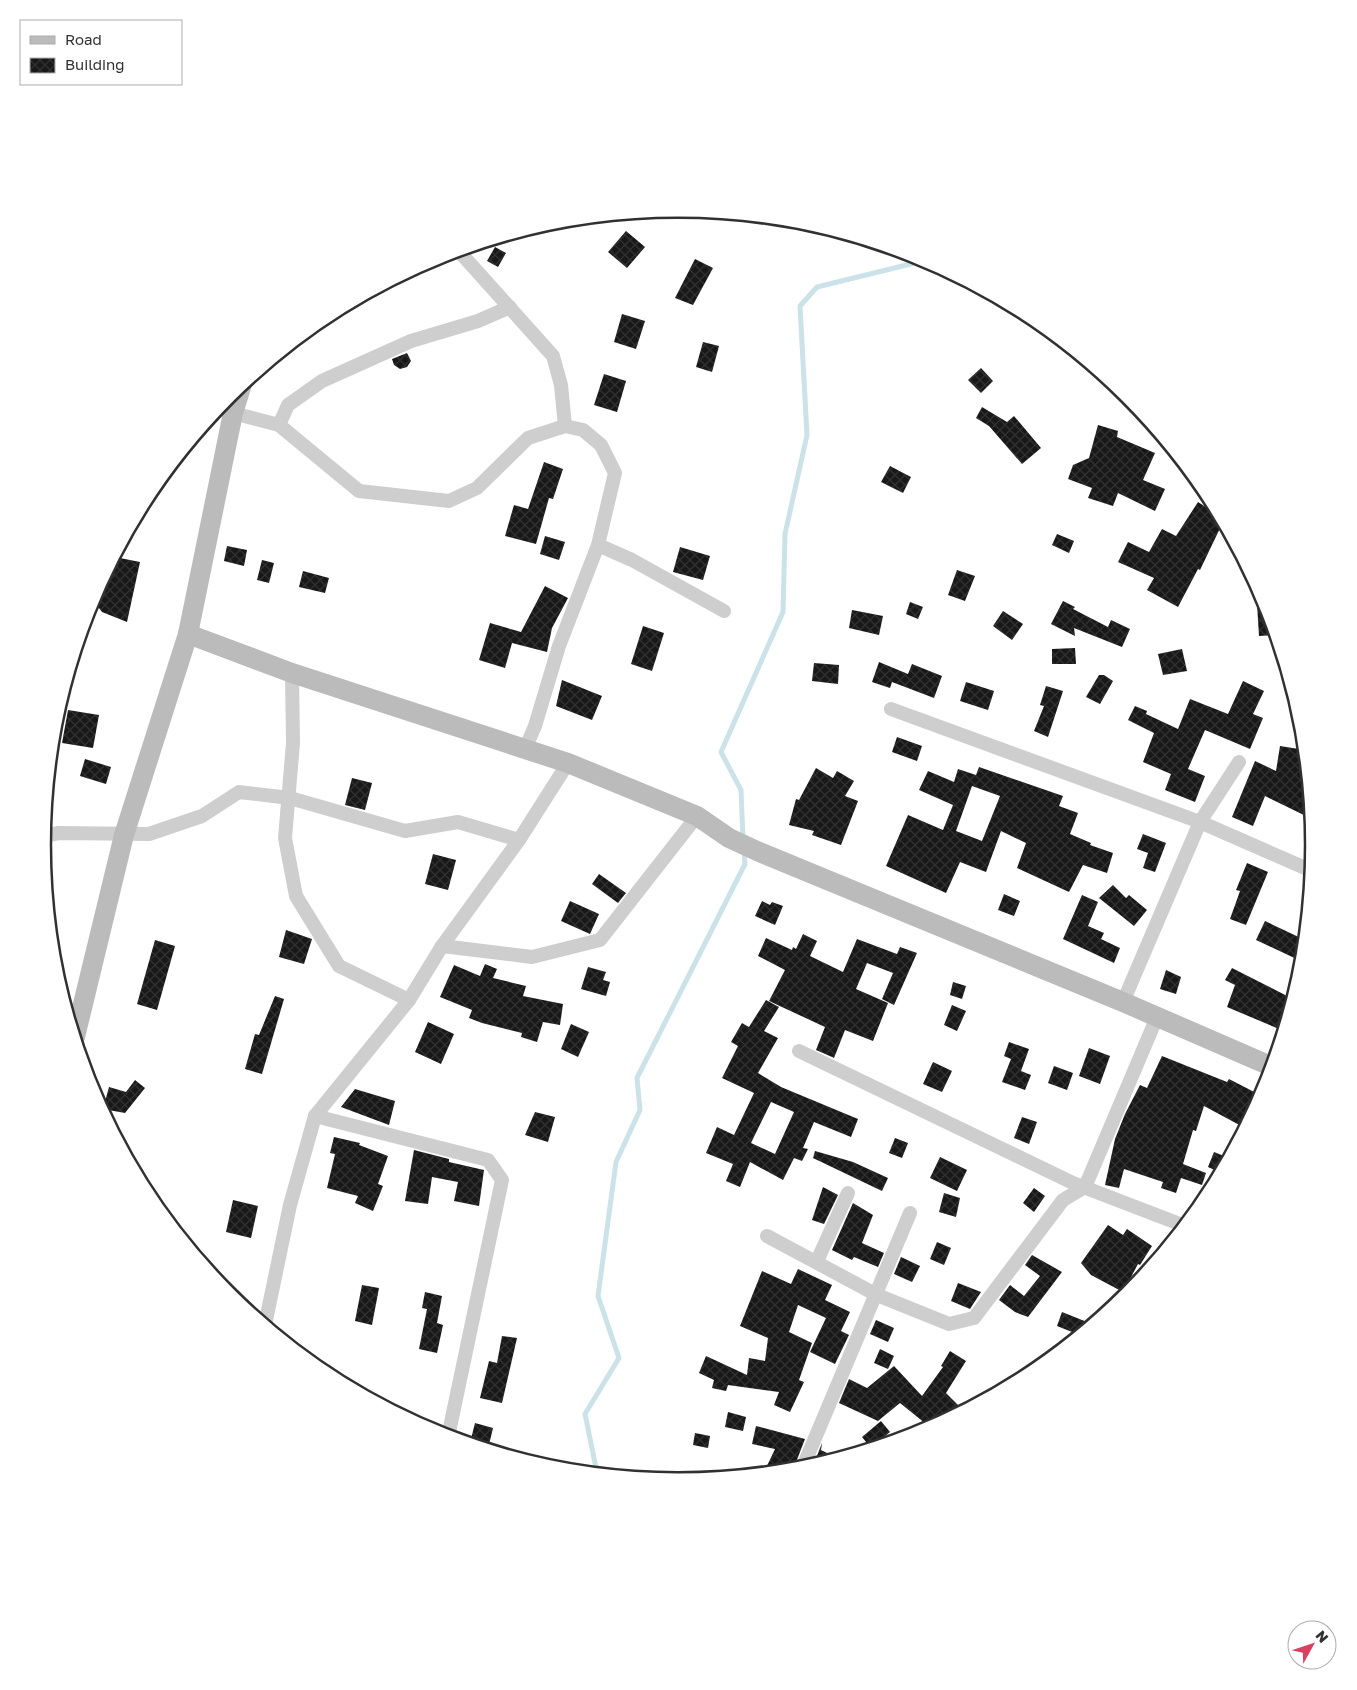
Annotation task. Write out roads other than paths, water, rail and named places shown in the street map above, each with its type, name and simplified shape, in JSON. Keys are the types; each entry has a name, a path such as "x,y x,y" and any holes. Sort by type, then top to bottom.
{"street":[{"path":"463,256 553,356 561,385 565,426"},
{"path":"279,424 288,405 322,381 411,341 478,322 510,307"},
{"path":"78,1024 124,835 188,634 238,398"},
{"path":"234,413 279,424 359,491 449,501 477,488 528,438 565,426 583,430 601,445 615,473 598,545 559,646 536,726 525,749"},
{"path":"598,545 632,560 724,611"},
{"path":"188,634 292,673 568,763 697,816 729,838 757,851 1157,1016 1266,1064"},
{"path":"292,673 293,743 290,798 285,838 296,896 339,966 410,1000"},
{"path":"891,709 1200,822 1305,868"},
{"path":"1123,1002 1200,822 1239,762"},
{"path":"266,1318 290,1205 315,1116 410,1000 442,946 519,840 568,763"},
{"path":"52,834 148,834 202,816 239,792 290,798 406,831 458,822 519,840"},
{"path":"442,946 532,957 600,940 697,816"},
{"path":"767,1236 876,1295 949,1324 974,1318 1063,1200 1085,1187 1157,1016"},
{"path":"799,1051 1006,1152 1176,1226"},
{"path":"315,1116 488,1160 502,1180 449,1429"},
{"path":"816,1261 848,1193"},
{"path":"806,1459 910,1213"}],"waterway":[{"path":"743,839 741,790 721,752 783,612 785,534 807,435 800,306 817,287 914,263"},
{"path":"596,1467 585,1414 619,1358 598,1296 616,1162 640,1110 637,1078 745,864 744,850"}]}
